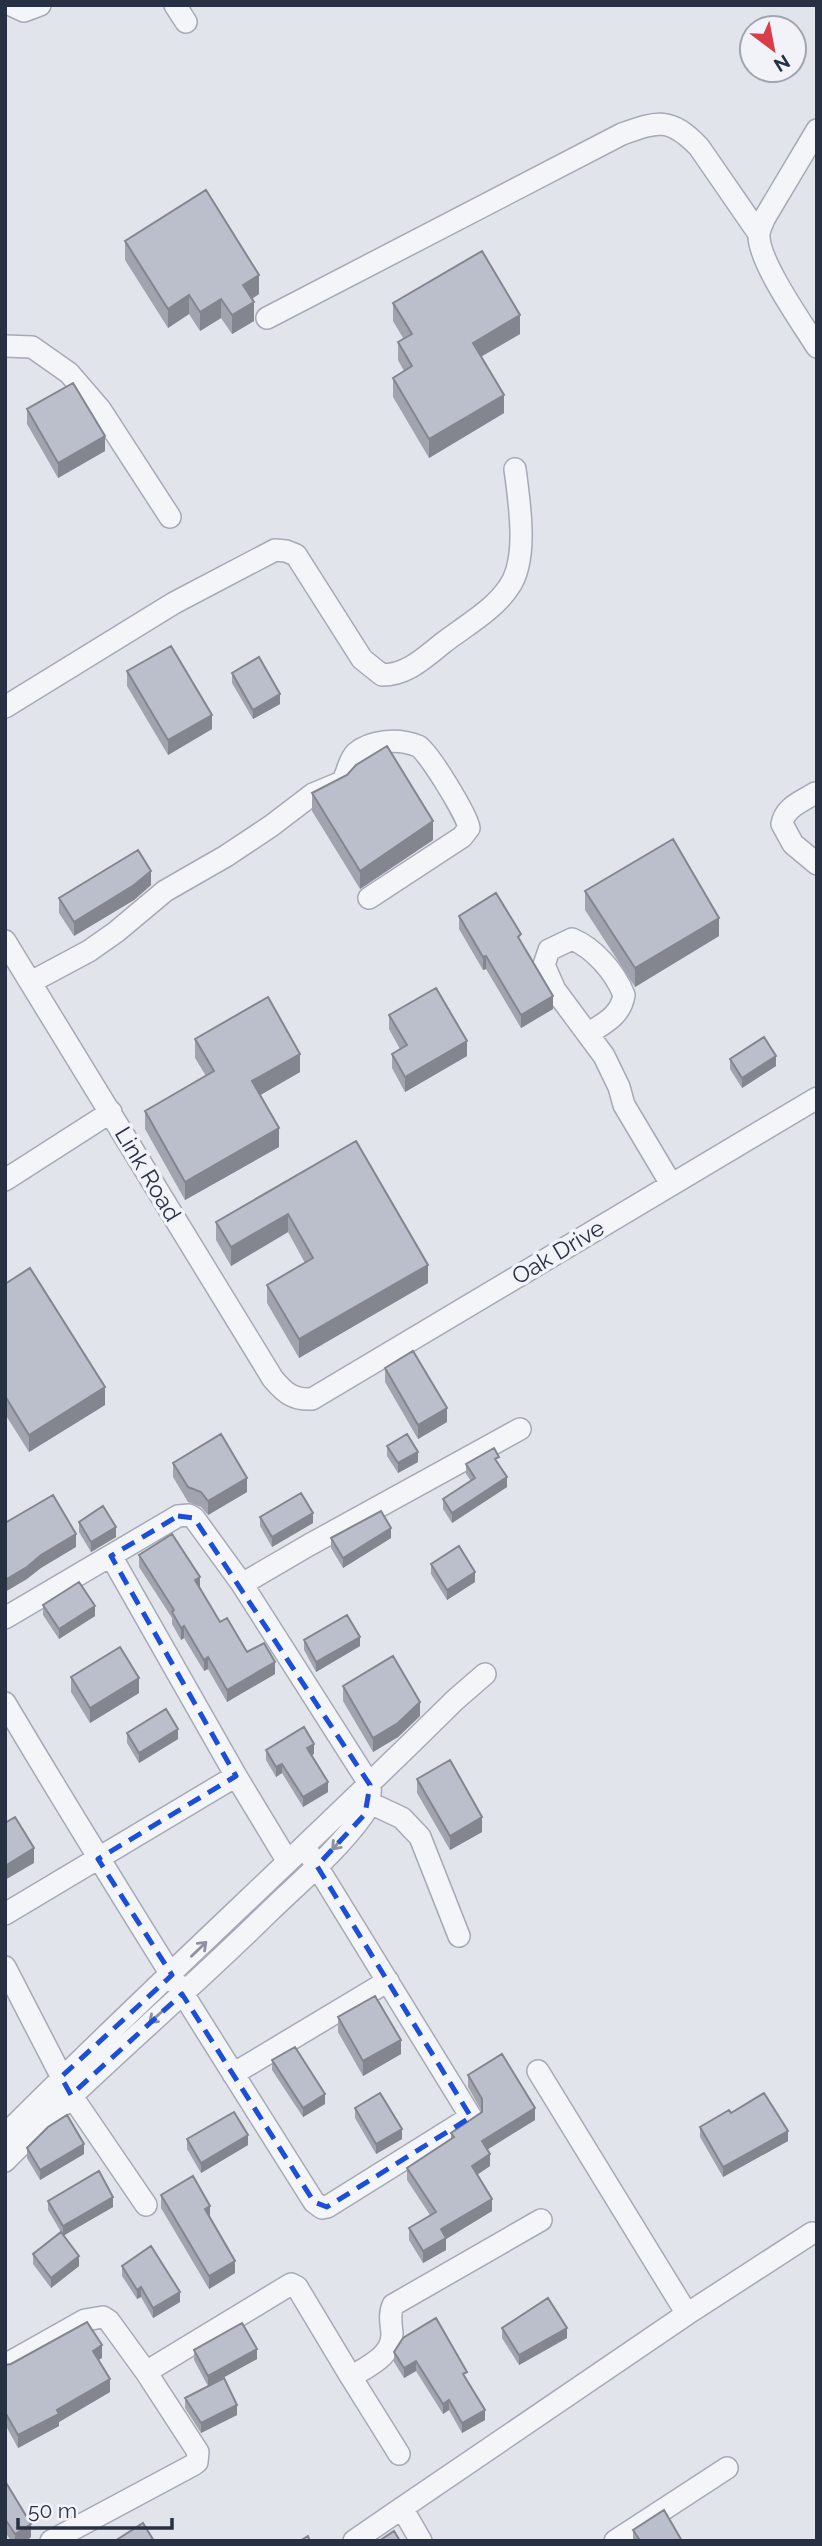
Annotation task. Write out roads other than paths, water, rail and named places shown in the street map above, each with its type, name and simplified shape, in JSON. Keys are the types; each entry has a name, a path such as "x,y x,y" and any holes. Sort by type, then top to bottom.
{"street":[{"path":"11,5 23,12 40,5"},
{"path":"267,318 622,134 653,123 671,125 699,147 759,234"},
{"path":"817,130 764,219 759,234 761,249 772,271 817,347"},
{"path":"5,346 32,347 69,373 100,409 170,517"},
{"path":"5,707 174,603 275,550 296,555 362,659 382,676 396,675 413,666 491,606 511,585 518,565 520,542 515,469"},
{"path":"31,982 89,951 165,891 226,856 313,794 342,782 352,758 366,746 377,742 391,742 417,746 424,750 448,787 468,821 469,828 462,837 369,898"},
{"path":"815,793 790,809 784,815 782,824 793,844 817,864"},
{"name":"Link Road","path":"5,941 273,1380 285,1393 298,1399"},
{"path":"589,1033 614,1076 624,1105 671,1184"},
{"name":"Oak Drive","path":"298,1399 312,1398 817,1098"},
{"path":"5,1180 111,1112"},
{"path":"242,1584 520,1429"},
{"path":"5,1618 178,1516 189,1515 194,1518 242,1584 370,1794 402,1818 420,1837 459,1937"},
{"path":"111,1556 288,1862"},
{"path":"177,1984 288,1862 370,1794 455,1700 485,1674"},
{"path":"5,1703 97,1859 314,2202 322,2208 471,2117 304,1847"},
{"path":"5,1914 236,1776"},
{"path":"5,2161 10,2135 177,1984 317,1866 365,1814 370,1794"},
{"path":"5,1967 66,2086 146,2205"},
{"path":"233,2074 387,1981"},
{"path":"538,2071 687,2314"},
{"path":"351,2377 389,2350 392,2340 390,2312 393,2305 541,2220"},
{"path":"354,2541 687,2314 812,2233"},
{"path":"146,2372 291,2284 297,2287 399,2455"},
{"path":"5,2365 85,2320 103,2317 146,2372 198,2452 197,2462 51,2541"},
{"path":"615,2541 727,2468"},
{"path":"402,2508 421,2541"}]}
